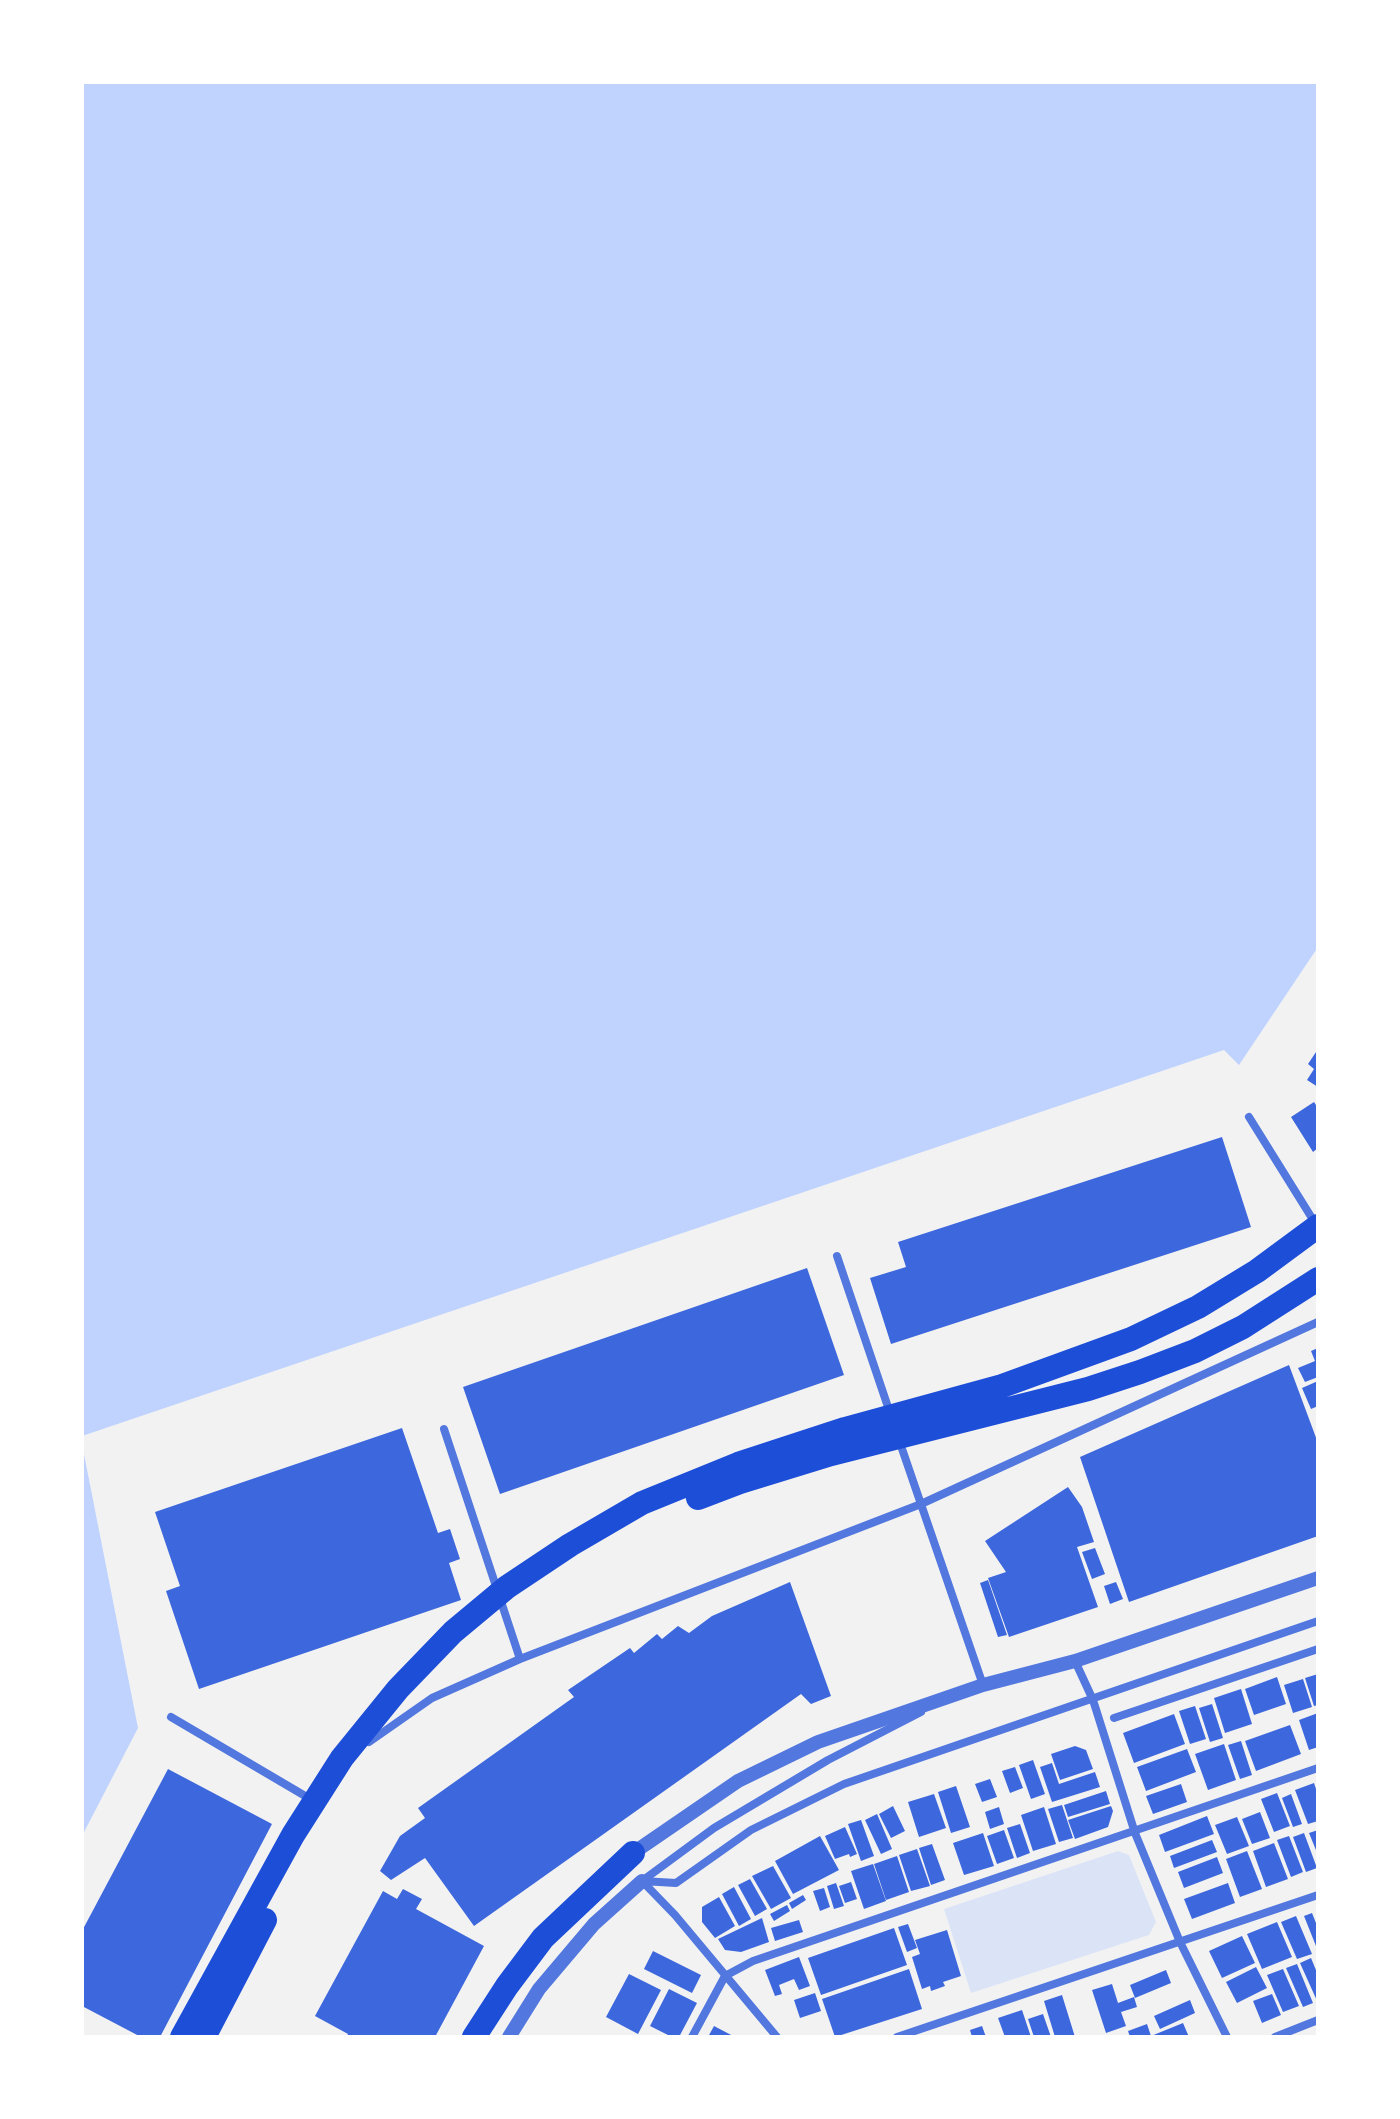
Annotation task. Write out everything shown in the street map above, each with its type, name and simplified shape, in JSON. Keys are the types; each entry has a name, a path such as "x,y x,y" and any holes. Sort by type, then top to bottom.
{"highway":[{"path":"190,2036 293,1835 342,1758 398,1689 453,1632 507,1587 642,1503 738,1464 845,1429 1002,1386 1131,1339 1198,1307 1257,1271 1318,1227"},
{"path":"190,2036 355,1765 407,1698 462,1644 573,1561 651,1516 740,1482 831,1454 1088,1389 1154,1367 1243,1327 1318,1279"},
{"path":"474,2037 543,1938 633,1853"}],"street":[{"path":"1249,1117 1318,1227"},
{"path":"837,1256 983,1685"},
{"path":"190,2036 316,1802 373,1737 432,1698 520,1659 921,1504 1318,1322"},
{"path":"444,1429 520,1659"},
{"path":"633,1853 700,1805 782,1758 862,1726 983,1685 1075,1661 1318,1578"},
{"path":"642,1881 676,1883 751,1830 844,1784 1318,1621"},
{"path":"1114,1718 1318,1649"},
{"path":"1075,1661 1093,1700 1135,1833 1180,1942 1227,2037"},
{"path":"509,2037 539,1989 594,1924 642,1881 714,1828 792,1781 955,1695"},
{"path":"171,1717 316,1802"},
{"path":"692,2037 725,1976 753,1961 1318,1768"},
{"path":"642,1881 675,1915 777,2037"},
{"path":"897,2037 1318,1895"},
{"path":"1275,2037 1318,2020"}],"shaded area":[{"path":"1118,1851 1129,1855 1156,1922 1149,1935 971,1993 944,1909"}],"water":[{"path":"82,82 1318,82 1318,947 1239,1065 1224,1050 82,1436"},
{"path":"82,1444 138,1728 82,1836"}],"building":[{"path":"1318,1049 1318,1087 1307,1080 1314,1069 1308,1064"},
{"path":"1314,1102 1318,1108 1318,1148 1313,1152 1291,1117"},
{"path":"1222,1137 1251,1227 891,1344 870,1278 906,1267 898,1242"},
{"path":"807,1268 844,1375 500,1494 463,1387"},
{"path":"1318,1348 1318,1377 1305,1382 1298,1368 1315,1361 1311,1351"},
{"path":"1289,1365 1318,1443 1318,1536 1129,1602 1080,1457"},
{"path":"1318,1381 1318,1406 1311,1409 1302,1388"},
{"path":"402,1428 438,1533 450,1529 460,1559 449,1563 461,1600 199,1689 166,1591 180,1586 155,1512"},
{"path":"1068,1487 1082,1507 1094,1542 1077,1547 1098,1607 1009,1637 988,1578 1006,1572 985,1541"},
{"path":"1095,1548 1105,1574 1092,1579 1082,1552"},
{"path":"988,1580 1007,1635 998,1637 980,1583"},
{"path":"790,1582 831,1696 811,1704 801,1694 474,1926 425,1858 391,1880 380,1871 400,1836 425,1818 418,1808 574,1697 568,1690 630,1648 634,1653 657,1634 662,1639 678,1626 689,1633 712,1616"},
{"path":"1116,1582 1123,1599 1110,1604 1104,1586"},
{"path":"1318,1674 1318,1705 1314,1706 1305,1678"},
{"path":"1277,1677 1286,1704 1254,1715 1245,1689"},
{"path":"1303,1679 1312,1707 1293,1713 1284,1685"},
{"path":"1241,1689 1252,1724 1225,1733 1214,1698"},
{"path":"1212,1704 1223,1738 1210,1742 1199,1708"},
{"path":"1195,1706 1206,1739 1190,1744 1179,1711"},
{"path":"1318,1713 1318,1747 1309,1750 1299,1720"},
{"path":"1174,1714 1185,1744 1134,1763 1123,1733"},
{"path":"1290,1725 1301,1754 1256,1771 1245,1741"},
{"path":"1241,1741 1252,1775 1240,1779 1228,1745"},
{"path":"1224,1744 1236,1780 1208,1790 1195,1754"},
{"path":"1075,1746 1086,1750 1093,1769 1060,1780 1051,1754"},
{"path":"1187,1749 1196,1772 1146,1791 1137,1767"},
{"path":"1033,1760 1045,1794 1031,1799 1019,1765"},
{"path":"1052,1763 1059,1784 1095,1772 1100,1787 1052,1802 1040,1767"},
{"path":"1015,1767 1023,1788 1010,1793 1002,1771"},
{"path":"168,1769 272,1824 160,2037 141,2037 82,2006 82,1931"},
{"path":"990,1779 997,1797 982,1802 975,1784"},
{"path":"1314,1783 1318,1795 1318,1821 1308,1824 1295,1790"},
{"path":"1181,1784 1187,1802 1153,1814 1146,1796"},
{"path":"956,1786 970,1827 951,1833 938,1792"},
{"path":"1106,1791 1110,1804 1068,1817 1064,1805"},
{"path":"1277,1793 1290,1826 1274,1832 1261,1799"},
{"path":"934,1794 946,1828 919,1837 908,1802"},
{"path":"1291,1794 1302,1824 1293,1827 1282,1798"},
{"path":"1062,1805 1073,1838 1059,1842 1048,1809"},
{"path":"893,1806 905,1831 891,1838 879,1814"},
{"path":"1111,1806 1113,1811 1108,1827 1075,1839 1068,1820"},
{"path":"999,1807 1004,1824 990,1829 985,1812"},
{"path":"1044,1807 1056,1844 1033,1851 1021,1815"},
{"path":"1260,1812 1270,1838 1252,1844 1242,1819"},
{"path":"877,1814 892,1849 881,1854 865,1820"},
{"path":"1207,1816 1214,1834 1165,1852 1159,1835"},
{"path":"1237,1817 1249,1846 1227,1854 1215,1825"},
{"path":"861,1820 874,1856 861,1861 848,1824"},
{"path":"1020,1824 1030,1853 1017,1858 1007,1828"},
{"path":"845,1827 857,1854 835,1859 825,1836"},
{"path":"1004,1830 1014,1858 997,1864 987,1836"},
{"path":"1318,1830 1318,1855 1309,1833"},
{"path":"983,1833 994,1866 964,1875 953,1843"},
{"path":"1304,1833 1317,1868 1306,1872 1293,1837"},
{"path":"820,1836 839,1870 793,1894 775,1861"},
{"path":"1289,1836 1303,1872 1291,1877 1277,1840"},
{"path":"1212,1840 1217,1852 1174,1868 1170,1856"},
{"path":"1274,1843 1288,1879 1266,1887 1253,1851"},
{"path":"932,1844 945,1880 931,1885 919,1848"},
{"path":"917,1849 930,1886 911,1891 899,1855"},
{"path":"1247,1851 1262,1889 1240,1897 1226,1859"},
{"path":"897,1856 909,1892 886,1900 874,1864"},
{"path":"1217,1857 1223,1873 1184,1888 1178,1872"},
{"path":"873,1864 886,1901 864,1909 851,1871"},
{"path":"773,1866 791,1898 771,1909 752,1876"},
{"path":"750,1879 767,1909 755,1916 738,1885"},
{"path":"851,1882 857,1899 845,1903 839,1886"},
{"path":"836,1883 844,1906 834,1909 827,1886"},
{"path":"1228,1883 1235,1903 1192,1919 1184,1899"},
{"path":"734,1887 751,1919 739,1926 722,1894"},
{"path":"824,1888 830,1907 820,1911 813,1891"},
{"path":"403,1889 422,1899 416,1909 484,1946 435,2037 347,2037 348,2034 315,2016 383,1891 397,1899"},
{"path":"803,1895 806,1900 792,1909 789,1903"},
{"path":"719,1897 735,1926 715,1938 702,1922 702,1907"},
{"path":"787,1905 790,1911 774,1921 770,1914"},
{"path":"1312,1913 1318,1928 1318,1951 1304,1916"},
{"path":"1296,1916 1312,1954 1297,1959 1281,1922"},
{"path":"762,1918 769,1942 741,1952 725,1950 718,1939"},
{"path":"799,1920 803,1932 775,1941 771,1928"},
{"path":"1277,1922 1292,1957 1262,1969 1247,1934"},
{"path":"908,1924 917,1948 907,1952 898,1927"},
{"path":"894,1928 907,1965 821,1995 808,1958"},
{"path":"947,1930 961,1976 943,1982 945,1986 931,1991 930,1986 922,1989 912,1957 920,1954 915,1940"},
{"path":"1242,1936 1255,1963 1222,1978 1209,1951"},
{"path":"653,1951 701,1975 692,1993 644,1969"},
{"path":"799,1957 810,1986 799,1990 794,1979 779,1985 782,1994 775,1996 765,1970"},
{"path":"1311,1958 1318,1975 1318,2003 1300,1963"},
{"path":"1297,1964 1313,2003 1303,2007 1286,1968"},
{"path":"1256,1967 1267,1988 1237,2003 1226,1982"},
{"path":"909,1969 922,2009 835,2037 822,1999"},
{"path":"1283,1969 1299,2006 1283,2012 1267,1975"},
{"path":"1166,1970 1171,1983 1135,1998 1130,1985"},
{"path":"629,1974 661,1990 638,2034 606,2017"},
{"path":"1112,1984 1118,2003 1134,1997 1137,2007 1121,2012 1126,2026 1106,2033 1092,1990"},
{"path":"669,1989 697,2003 679,2037 672,2037 650,2026"},
{"path":"815,1993 821,2011 800,2018 794,2000"},
{"path":"1272,1994 1281,2015 1262,2023 1253,2001"},
{"path":"1062,1995 1075,2037 1055,2037 1044,2001"},
{"path":"1190,2000 1195,2013 1160,2029 1154,2016"},
{"path":"1022,2010 1031,2037 1005,2037 998,2018"},
{"path":"1043,2014 1051,2037 1034,2037 1028,2019"},
{"path":"1183,2023 1189,2037 1130,2037 1128,2031 1147,2024 1151,2036"},
{"path":"714,2026 735,2037 708,2037"},
{"path":"982,2026 986,2037 972,2037 970,2030"}]}
